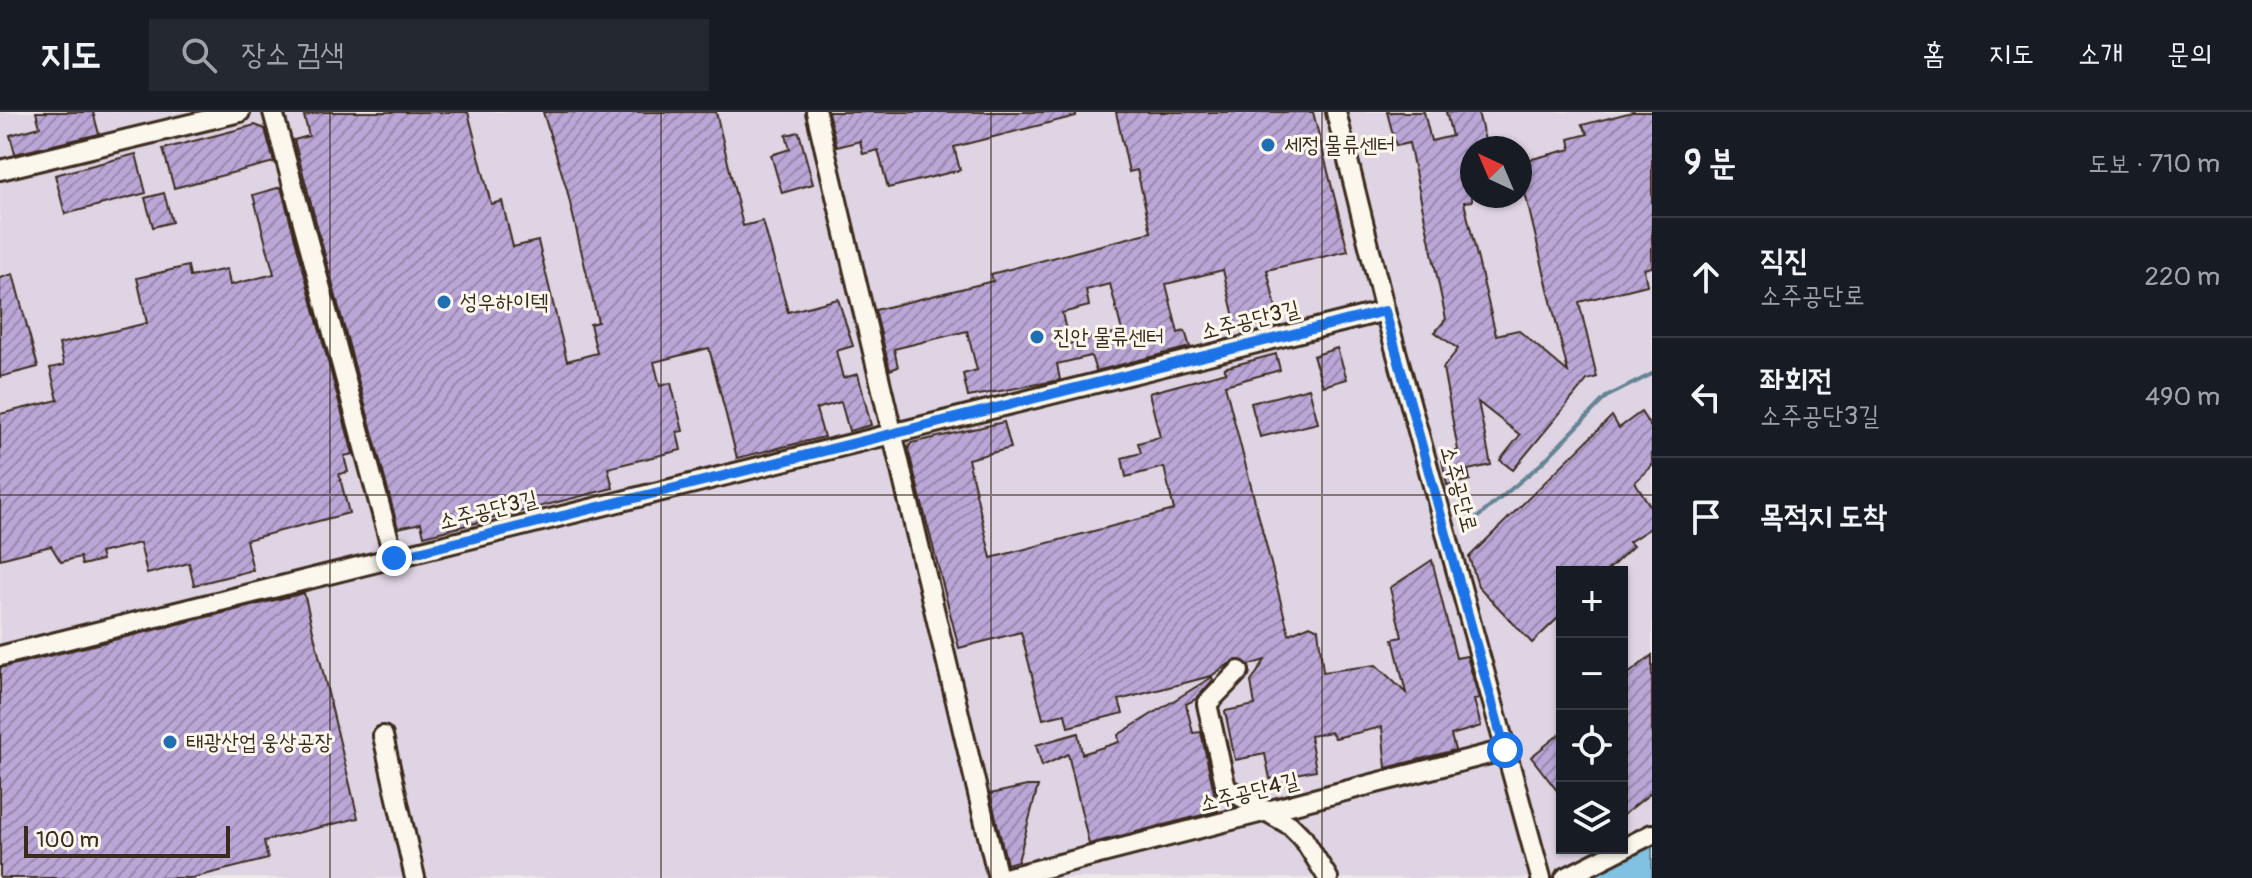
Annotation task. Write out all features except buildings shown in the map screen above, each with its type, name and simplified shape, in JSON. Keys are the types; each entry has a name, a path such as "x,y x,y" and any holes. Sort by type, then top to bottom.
{"street":[{"path":"0,170 240,112"},
{"path":"273,112 394,558"},
{"path":"816,112 895,434 998,878"},
{"name":"소주공단로","path":"1336,112 1385,311 1541,878"},
{"name":"소주공단3길","path":"0,656 1385,311"},
{"path":"1239,671 1207,704 1226,788 1290,825 1303,838 1328,878"},
{"path":"383,736 415,878"},
{"name":"소주공단4길","path":"1005,878 1505,750"},
{"path":"1565,878 1652,834"}],"shaded area":[{"path":"0,112 1652,112 1652,878 0,878"}],"water":[{"path":"1652,841 1652,878 1582,878 1628,854"}],"waterway":[{"path":"1465,528 1542,463 1606,397 1652,374"}],"place":[{"name":"세정 물류센터","path":"1268,145"},
{"name":"성우하이텍","path":"444,302"},
{"name":"진안 물류센터","path":"1037,337"},
{"name":"태광산업 웅상공장","path":"170,742"}],"route":[{"path":"394,558 1385,311 1505,750"}]}
